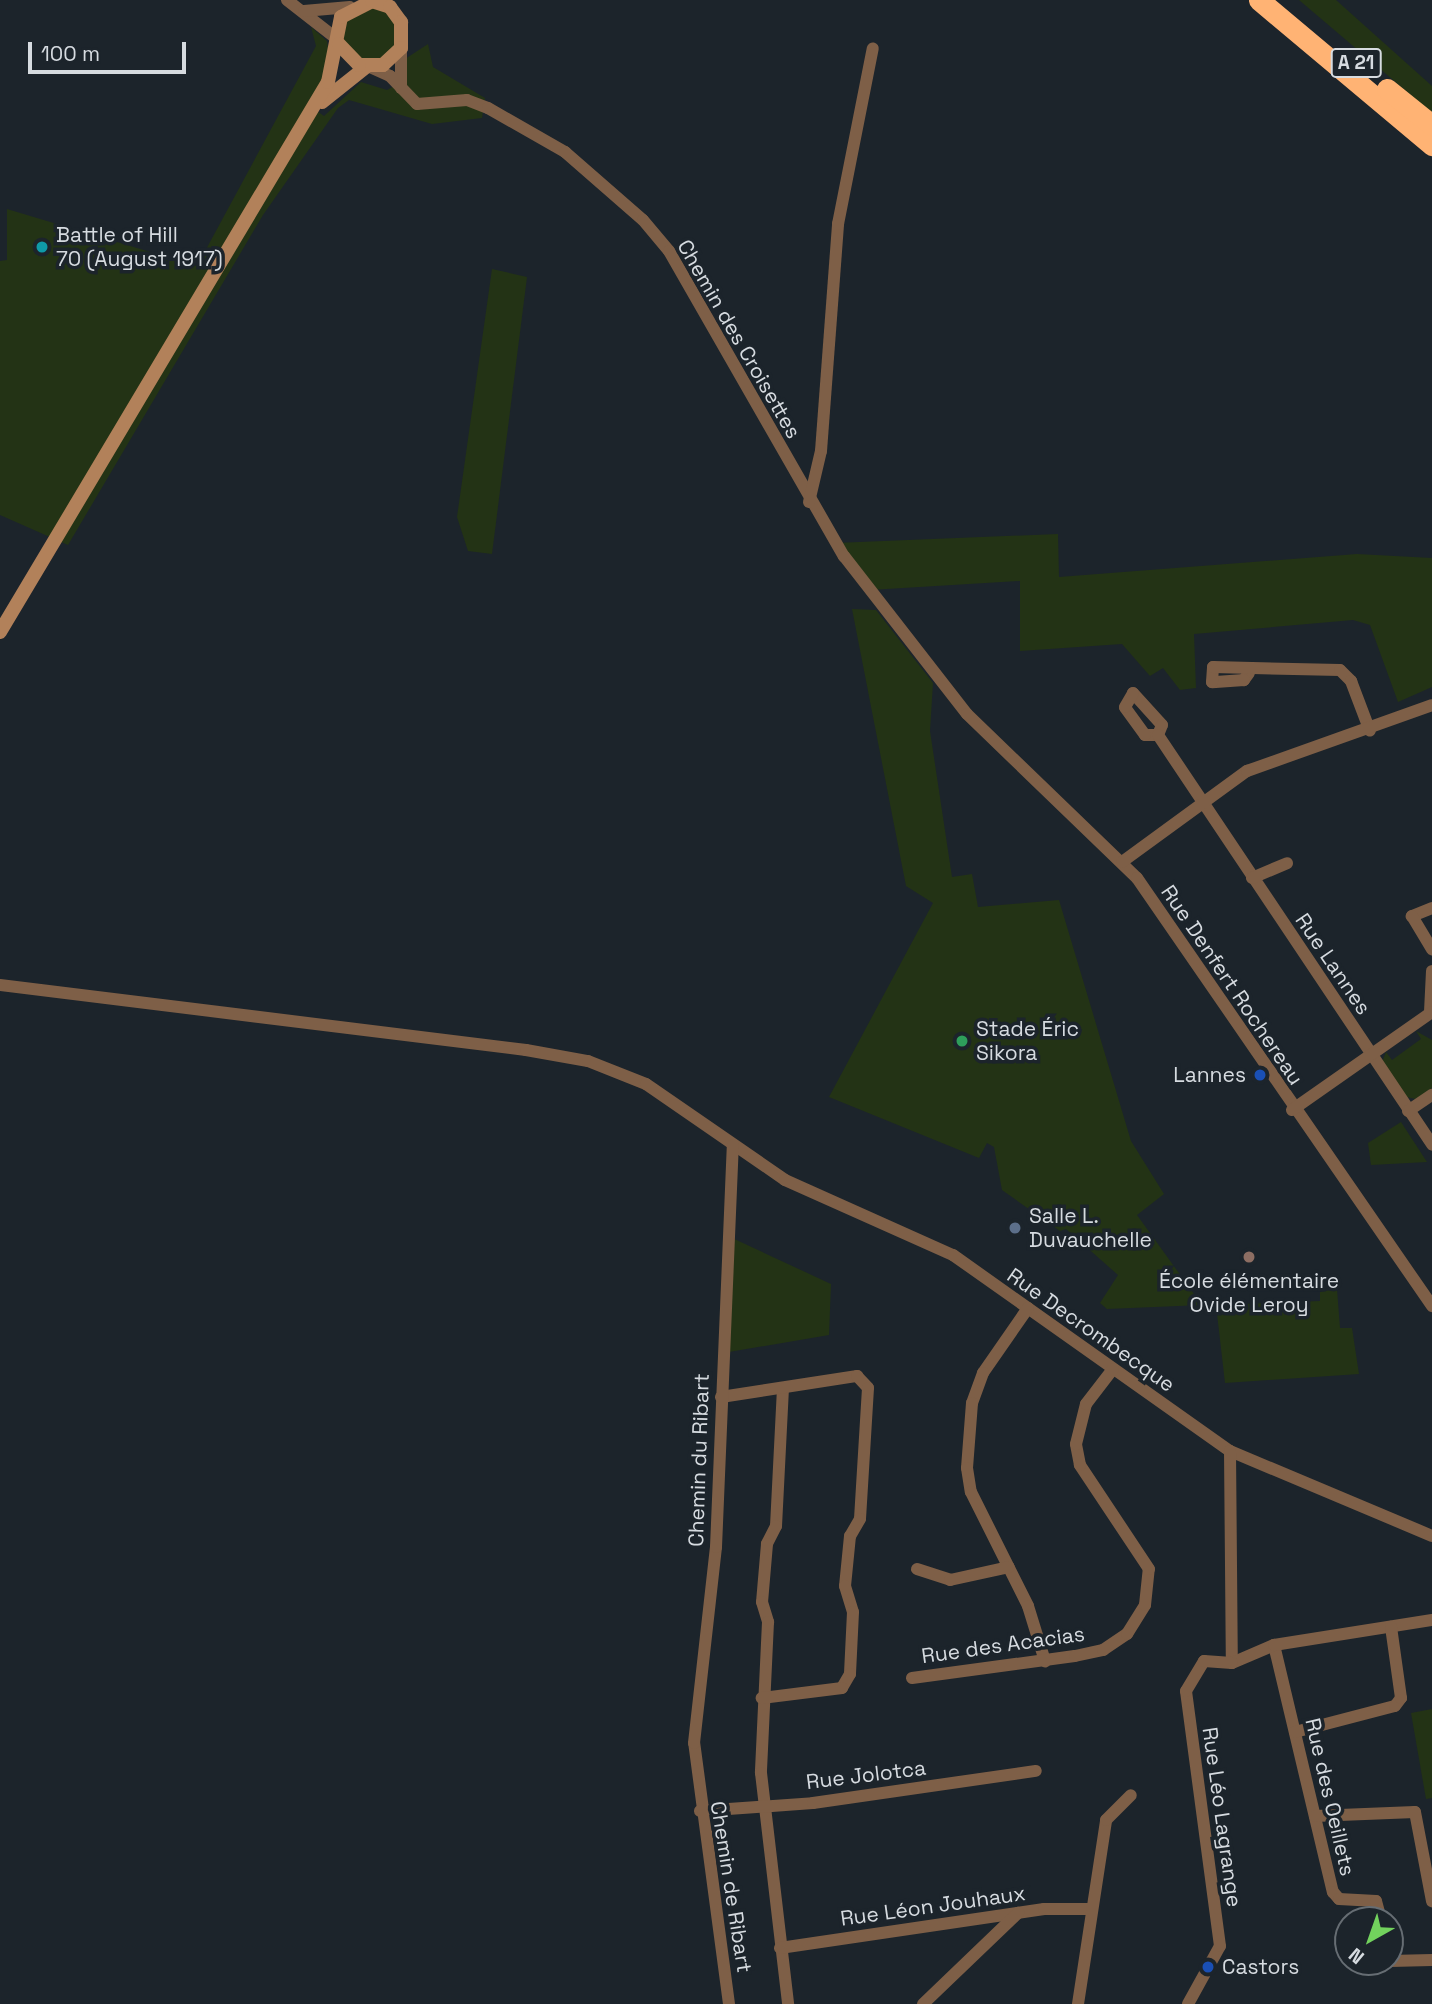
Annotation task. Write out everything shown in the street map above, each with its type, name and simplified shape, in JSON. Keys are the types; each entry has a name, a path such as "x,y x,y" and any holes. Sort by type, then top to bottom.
{"highway":[{"name":"A 21","path":"1259,0 1432,145"},
{"name":"A 21","path":"1281,0 1432,125"}],"main road":[{"path":"0,632 309,115 335,66 338,42 359,3 381,2 396,7 401,48 388,62 368,67 309,115"},
{"path":"338,42 346,57 368,67"}],"street":[{"path":"287,0 303,10 338,42"},
{"path":"303,10 359,3"},
{"path":"401,48 401,88"},
{"path":"809,502 821,451 838,223 873,48"},
{"name":"Chemin des Croisettes","path":"368,67 401,88 417,104 467,100 488,107 565,152 643,220 669,251 809,502 967,714"},
{"path":"1249,673 1340,670 1351,681 1370,731"},
{"path":"1122,862 1247,771 1370,731 1432,705"},
{"name":"Rue Denfert Rochereau","path":"967,714 1122,862 1292,1110 1432,1306"},
{"name":"Rue Lannes","path":"1158,735 1432,1145"},
{"path":"1252,878 1287,863"},
{"path":"1431,944 1412,916 1432,908"},
{"path":"1432,971 1429,1015 1432,1031"},
{"name":"Rue Decrombecque","path":"0,985 366,1026 588,1061 684,1105 733,1145 810,1193 925,1239 1028,1308 1230,1451 1432,1536"},
{"path":"1292,1110 1429,1015"},
{"path":"1408,1111 1432,1095"},
{"name":"Chemin du Ribart","path":"695,1776 716,1547 720,1397 733,1145"},
{"path":"1028,1308 983,1373 969,1442 971,1492 1009,1567 1045,1661"},
{"name":"Rue des Acacias","path":"912,1678 1045,1661 1103,1650 1127,1634 1145,1605 1149,1569 1140,1548 1080,1465 1076,1444 1086,1404 1113,1368"},
{"path":"720,1397 857,1376 868,1388 859,1519 850,1536 845,1586 853,1612 850,1674 842,1688 762,1699"},
{"path":"783,1388 776,1526 767,1544 762,1602 768,1622 762,1699 763,1804 788,2004"},
{"path":"1230,1451 1232,1663 1274,1644 1432,1620"},
{"path":"917,1569 950,1580 1009,1567"},
{"path":"1295,1732 1395,1706 1401,1698 1391,1627"},
{"name":"Rue des Oeillets","path":"1274,1644 1333,1892 1339,1899 1376,1901 1377,1906"},
{"name":"Rue Léo Lagrange","path":"1188,2004 1220,1946 1186,1691 1204,1661 1232,1663"},
{"name":"Rue Jolotca","path":"700,1811 1036,1771"},
{"name":"Chemin de Ribart","path":"695,1776 729,2004"},
{"path":"1078,2004 1106,1821 1131,1795"},
{"path":"1315,1815 1415,1812 1432,1901"},
{"name":"Rue Léon Jouhaux","path":"780,1948 1018,1913 1093,1909"},
{"path":"923,2004 1018,1913"},
{"path":"1404,1961 1432,1961"}],"green space":[{"path":"1299,0 1336,0 1432,86 1432,113"},
{"path":"370,7 389,15 397,34 389,53 370,61 351,53 343,34 351,15"},
{"path":"311,27 327,41 329,54 325,76 307,104 324,116 361,82 387,90 407,79 405,59 428,44 433,67 485,98 482,118 432,124 349,100 338,108 263,215 68,545 0,515 0,261 7,260 7,209 197,266 316,46"},
{"path":"492,269 527,277 492,554 468,551 457,517"},
{"path":"1058,534 1059,577 1357,554 1432,558 1432,687 1398,702 1370,625 1353,620 1194,634 1196,688 1180,690 1163,668 1150,676 1122,644 1020,651 1020,581 870,590 835,543"},
{"path":"852,609 876,610 933,683 930,731 952,877 972,874 978,907 1059,900 1131,1141 1164,1194 1137,1215 1202,1305 1107,1309 1100,1303 1118,1275 1066,1229 1060,1231 1002,1190 994,1147 987,1143 979,1158 829,1097 933,903 906,886"},
{"path":"1416,1031 1432,1040 1432,1088 1416,1099 1406,1097 1382,1062 1386,1052 1392,1060 1421,1039"},
{"path":"1401,1122 1427,1162 1371,1165 1368,1143"},
{"path":"730,1237 831,1284 829,1335 723,1353"},
{"path":"1337,1289 1340,1328 1352,1328 1359,1374 1225,1383 1216,1305 1320,1301 1320,1292"},
{"path":"1432,1709 1432,1798 1426,1799 1411,1713"}],"place":[{"name":"Battle of Hill 70 (August 1917)","path":"42,247"},
{"name":"Stade Éric Sikora","path":"962,1041"},
{"name":"Lannes","path":"1260,1075"},
{"name":"Salle L. Duvauchelle","path":"1015,1228"},
{"name":"École élémentaire Ovide Leroy","path":"1249,1257"},
{"name":"Castors","path":"1208,1967"}]}
